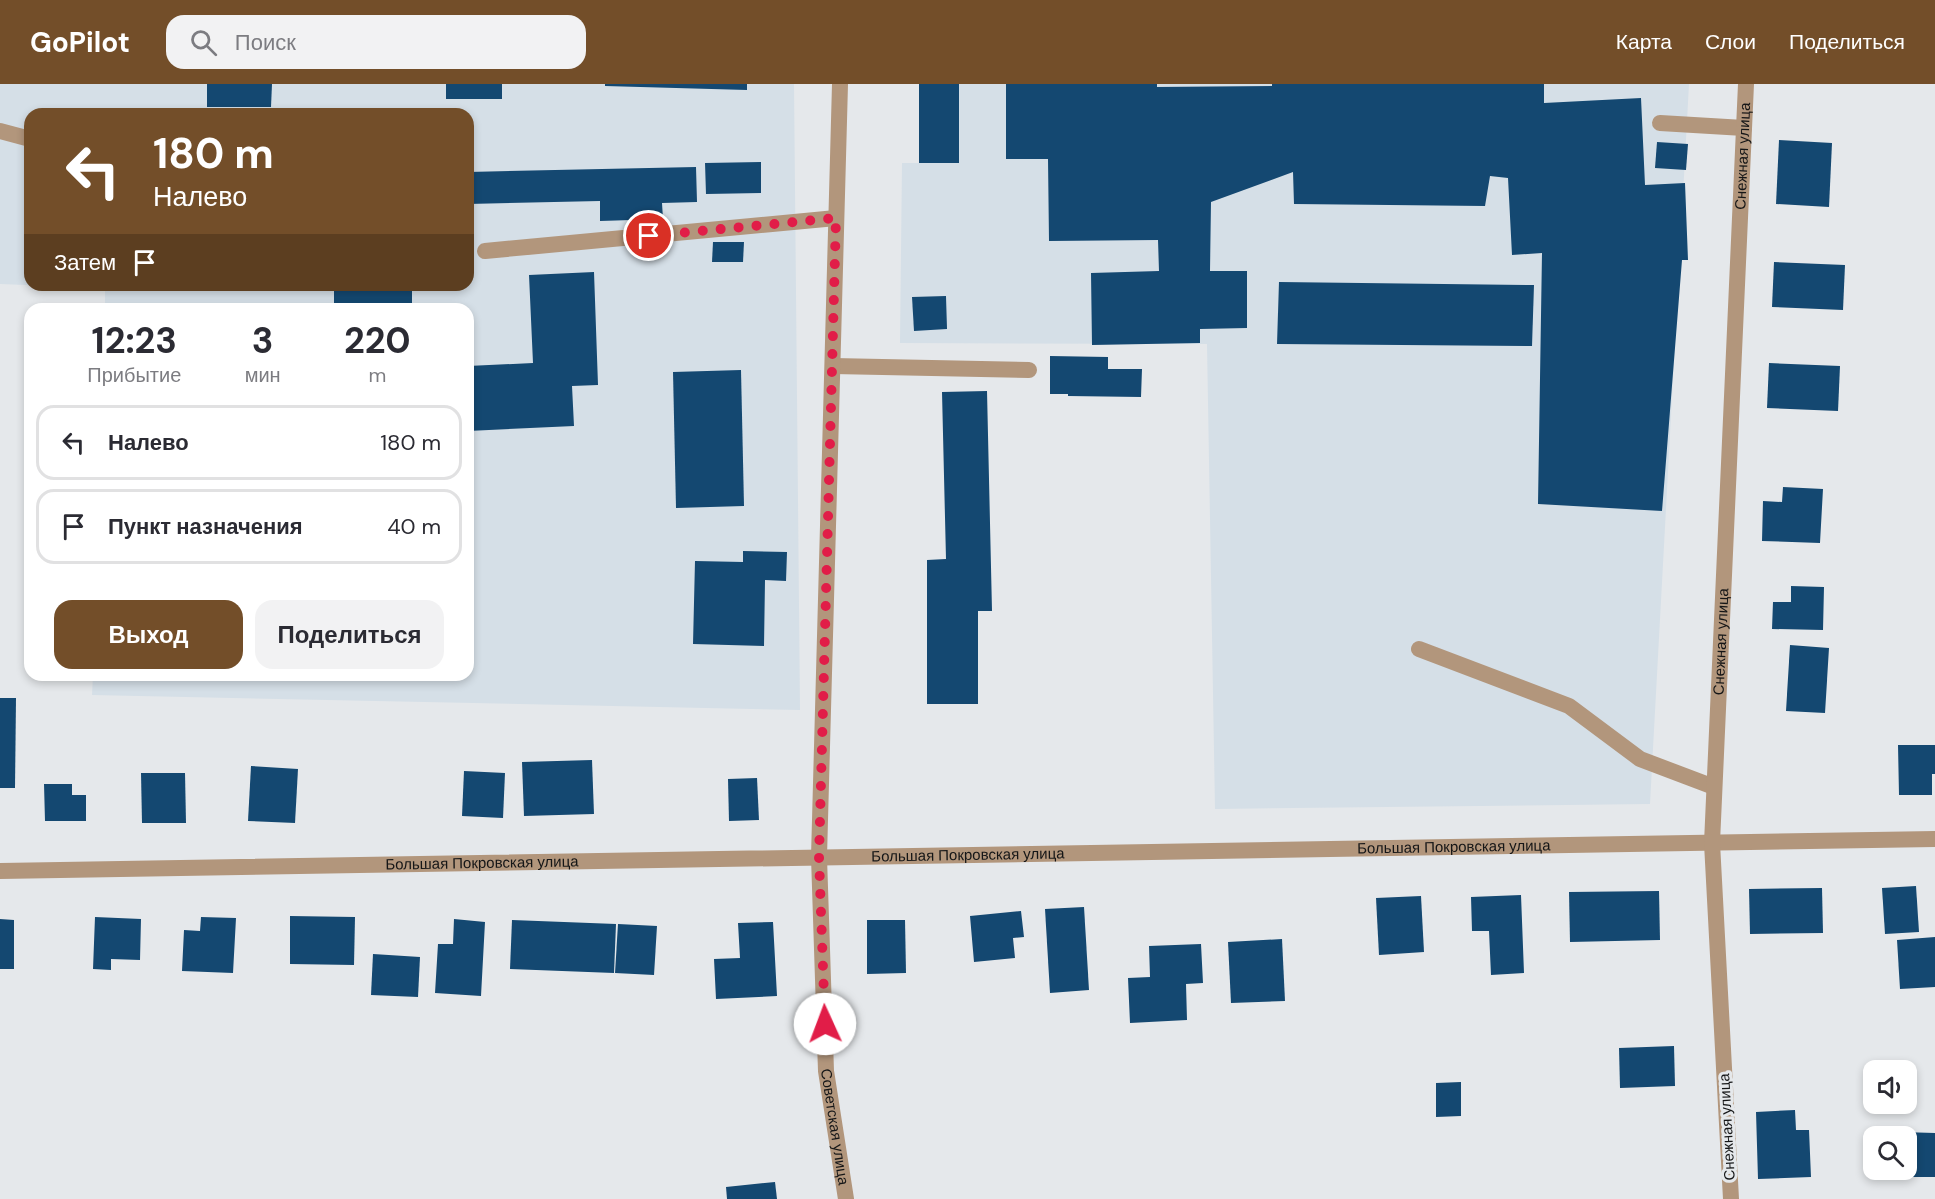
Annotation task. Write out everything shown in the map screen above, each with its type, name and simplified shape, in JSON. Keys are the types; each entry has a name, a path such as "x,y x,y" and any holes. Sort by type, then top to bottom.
{"street":[{"name":"Советская улица","path":"840,84 819,857 826,1071 846,1199"},
{"name":"Снежная улица","path":"1731,1199 1712,843 1746,84"},
{"path":"1660,123 1744,128"},
{"path":"0,131 24,137"},
{"path":"485,250 836,218"},
{"path":"832,366 1029,370"},
{"path":"1419,649 1569,706 1640,759 1714,788"},
{"name":"Большая Покровская улица","path":"0,871 1935,839"}],"shaded area":[{"path":"0,84 794,84 800,710 92,695 93,681 474,681 474,303 105,303 105,291 474,291 474,108 24,108 24,285 0,284"},
{"path":"919,84 1689,84 1650,804 1215,809 1207,344 900,343 902,163 919,163"}],"building":[{"path":"207,84 272,84 271,107 207,107"},
{"path":"446,84 502,84 502,99 446,99"},
{"path":"605,84 747,84 747,90 605,86"},
{"path":"919,84 959,84 959,163 919,163"},
{"path":"1006,84 1157,84 1157,87 1272,86 1272,84 1544,84 1544,103 1641,98 1645,185 1685,183 1688,260 1682,260 1662,511 1538,504 1542,253 1512,255 1508,178 1490,176 1485,206 1294,204 1293,172 1211,202 1210,271 1247,271 1247,328 1200,329 1200,343 1092,345 1091,273 1159,271 1158,240 1049,241 1048,159 1006,159"},
{"path":"1779,140 1832,143 1829,207 1776,204"},
{"path":"1657,142 1688,144 1686,170 1655,168"},
{"path":"761,162 761,193 706,194 705,163"},
{"path":"696,167 697,202 662,203 663,219 600,221 600,201 474,204 474,172"},
{"path":"713,242 744,242 743,262 712,262"},
{"path":"1774,262 1845,265 1843,310 1772,307"},
{"path":"594,272 598,385 572,386 574,426 474,431 474,366 533,363 529,275"},
{"path":"1279,282 1534,285 1532,346 1277,344"},
{"path":"334,291 412,291 412,303 334,303"},
{"path":"946,296 947,329 914,331 912,297"},
{"path":"1050,356 1108,357 1108,369 1142,369 1141,397 1050,394"},
{"path":"1769,363 1840,366 1838,411 1767,408"},
{"path":"741,370 744,506 676,508 673,372"},
{"path":"987,391 992,611 978,611 978,704 927,704 927,560 946,559 942,392"},
{"path":"1783,487 1823,489 1820,543 1762,541 1763,501 1782,502"},
{"path":"743,551 787,552 786,581 765,580 764,646 693,644 695,561 743,562"},
{"path":"1791,586 1824,587 1823,630 1772,629 1773,602 1791,602"},
{"path":"1790,645 1829,648 1825,713 1786,711"},
{"path":"0,698 16,698 15,788 0,788"},
{"path":"1898,745 1935,745 1932,795 1899,795"},
{"path":"592,760 594,814 524,816 522,762"},
{"path":"251,766 298,769 295,823 248,821"},
{"path":"464,771 505,773 503,818 462,816"},
{"path":"141,773 185,773 186,823 142,823"},
{"path":"757,778 759,820 729,821 728,779"},
{"path":"44,784 72,784 72,795 86,795 86,821 45,821"},
{"path":"1916,886 1919,932 1885,934 1882,888"},
{"path":"1822,888 1823,933 1750,934 1749,889"},
{"path":"1659,891 1660,940 1570,942 1569,892"},
{"path":"1521,895 1524,973 1491,975 1489,931 1472,931 1471,897"},
{"path":"1421,896 1424,952 1379,955 1376,898"},
{"path":"1084,907 1089,990 1050,993 1045,909"},
{"path":"1021,911 1024,937 1013,938 1015,958 974,962 970,916"},
{"path":"290,916 355,917 354,965 290,964"},
{"path":"95,917 141,919 140,960 111,959 111,970 93,969"},
{"path":"201,917 236,918 233,973 182,971 184,930 200,931"},
{"path":"0,919 14,920 14,969 0,969"},
{"path":"454,919 485,922 481,996 435,993 438,944 453,944"},
{"path":"512,920 616,924 614,973 510,969"},
{"path":"867,920 905,920 906,973 867,974"},
{"path":"773,922 777,996 716,999 714,959 740,958 738,923"},
{"path":"618,924 657,926 654,975 615,973"},
{"path":"1935,937 1935,987 1900,989 1897,940"},
{"path":"1282,939 1285,1001 1231,1003 1228,942"},
{"path":"1201,944 1203,983 1186,984 1187,1020 1130,1023 1128,978 1150,977 1149,946"},
{"path":"373,954 420,957 418,997 371,995"},
{"path":"1674,1046 1675,1086 1620,1088 1619,1048"},
{"path":"1461,1082 1461,1116 1436,1117 1436,1083"},
{"path":"1795,1110 1796,1130 1809,1130 1811,1177 1758,1179 1756,1112"},
{"path":"1917,1132 1935,1133 1935,1177 1917,1177"},
{"path":"775,1182 777,1199 727,1199 726,1187"}],"route":[{"path":"649,236 836,218 819,857 825,1024"}]}
